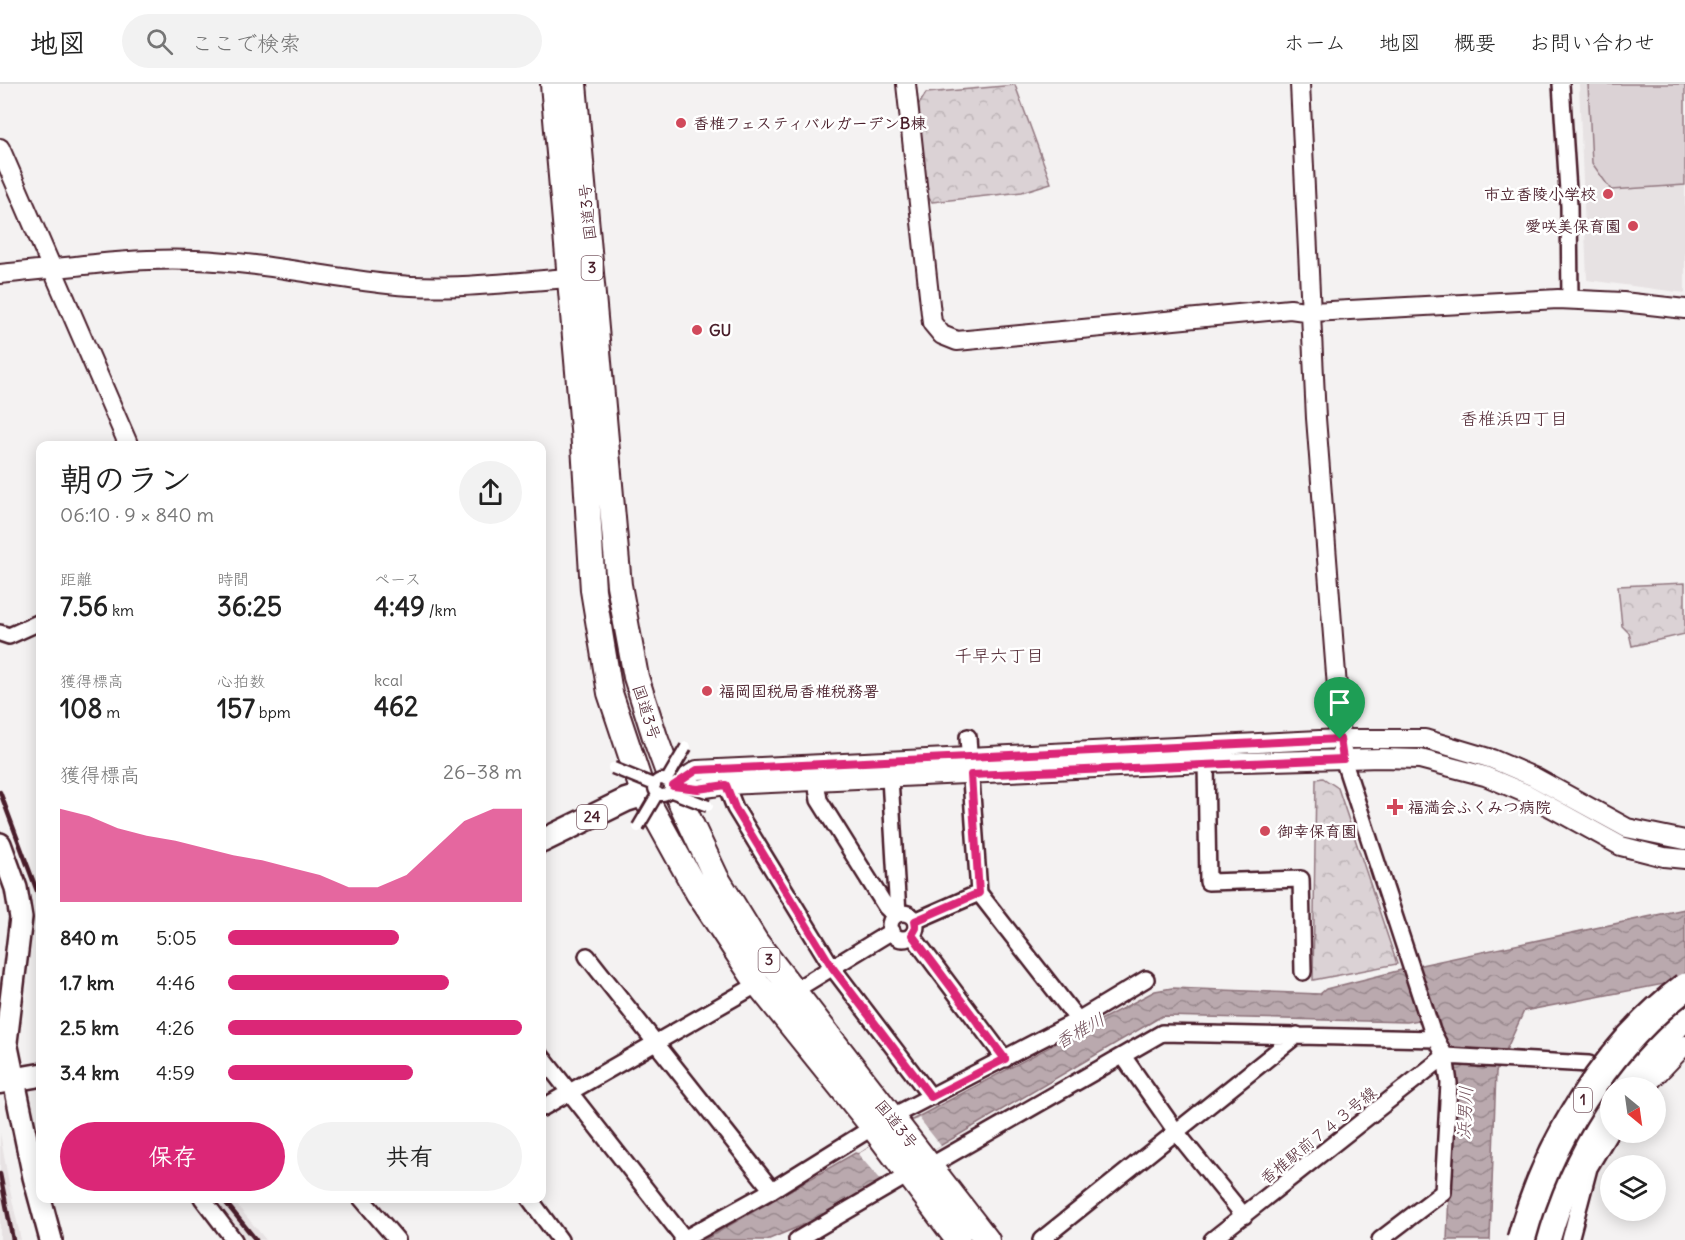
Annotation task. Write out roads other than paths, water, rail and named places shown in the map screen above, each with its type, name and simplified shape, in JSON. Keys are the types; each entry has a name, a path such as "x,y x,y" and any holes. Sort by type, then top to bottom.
{"highway":[{"name":"国道3号","path":"553,84 593,590 610,693 661,789 792,992 882,1122 919,1170 987,1240"},
{"name":"国道3号","path":"574,84 619,585 636,677 661,789 698,893 758,984 882,1122"},
{"name":"1","path":"1521,1240 1542,1178 1579,1106 1635,1033 1685,987"},
{"path":"1629,1077 1651,1050 1685,1016"},
{"name":"1","path":"1546,1240 1563,1187 1580,1151 1600,1119"},
{"name":"国道3号","path":"919,1170 958,1240"}],"main road":[{"name":"24","path":"546,839 608,808 661,789"},
{"path":"0,844 16,888 21,918 6,1042 6,1081 36,1187"},
{"path":"6,1081 36,1076"},
{"path":"41,1203 51,1240"}],"street":[{"path":"906,84 932,323 942,334 957,341 1290,309 1312,312 1570,299 1685,309"},
{"path":"1300,84 1316,418 1340,739 1343,759 1434,1035 1445,1056 1449,1083 1443,1192 1380,1240"},
{"path":"1561,84 1569,206 1570,299"},
{"path":"0,148 127,441"},
{"path":"0,274 126,260 193,260 261,265 390,284 449,286 570,278"},
{"path":"0,633 9,636 36,624"},
{"path":"968,737 979,893 1078,1020"},
{"path":"661,789 891,778 970,767 1340,739 1425,739 1492,759 1534,777 1627,828 1685,840"},
{"path":"638,827 686,747"},
{"path":"661,789 697,770 1420,759 1485,776 1525,793 1621,846 1664,857 1685,859"},
{"path":"1206,763 1208,882 1301,879 1303,972"},
{"path":"613,768 708,806"},
{"path":"891,778 895,921"},
{"path":"816,782 819,800 895,921 901,938 913,928 979,893"},
{"path":"726,785 735,808 832,967 931,1097"},
{"path":"792,992 832,967 895,921 910,915 913,928 1005,1059"},
{"path":"587,956 772,1190"},
{"path":"546,1062 683,1239 772,1190 882,1122 1078,1020 1146,979"},
{"path":"546,1106 758,984"},
{"path":"797,1240 1162,1033 1434,1035"},
{"path":"1041,1240 1178,1133 1297,1035"},
{"path":"1654,1077 1685,1045"},
{"path":"1123,1056 1178,1133 1244,1216"},
{"path":"1445,1056 1589,1064 1606,1077"},
{"name":"香椎駅前７４３号線","path":"1212,1240 1445,1056"},
{"path":"1570,1240 1589,1168 1604,1143"},
{"path":"206,1203 234,1240"},
{"path":"365,1203 397,1240"},
{"path":"533,1203 560,1240"}],"water":[{"path":"1685,909 1685,980 1524,1011 1496,1072 1490,1240 1447,1240 1454,1077 1438,1017 1407,1022 1162,1016 810,1222 767,1240 704,1240 855,1153 859,1154 912,1120 1155,991 1172,988 1320,994 1326,989 1421,965"}],"railway":[{"path":"0,792 36,888"},
{"path":"0,1174 13,1240"},
{"path":"226,1203 256,1240"}],"place":[{"name":"香椎フェスティバルガーデンB棟","path":"681,123"},
{"name":"市立香陵小学校","path":"1608,194"},
{"name":"愛咲美保育園","path":"1633,226"},
{"name":"GU","path":"697,330"},
{"name":"福岡国税局香椎税務署","path":"707,691"},
{"name":"福満会ふくみつ病院","path":"1395,807"},
{"name":"御幸保育園","path":"1265,831"}],"district":[{"name":"香椎浜四丁目","path":"1514,419"},
{"name":"千早六丁目","path":"999,656"}],"water label":[{"name":"香椎川","path":"1080,1031"},
{"name":"浜男川","path":"1465,1113"}]}
